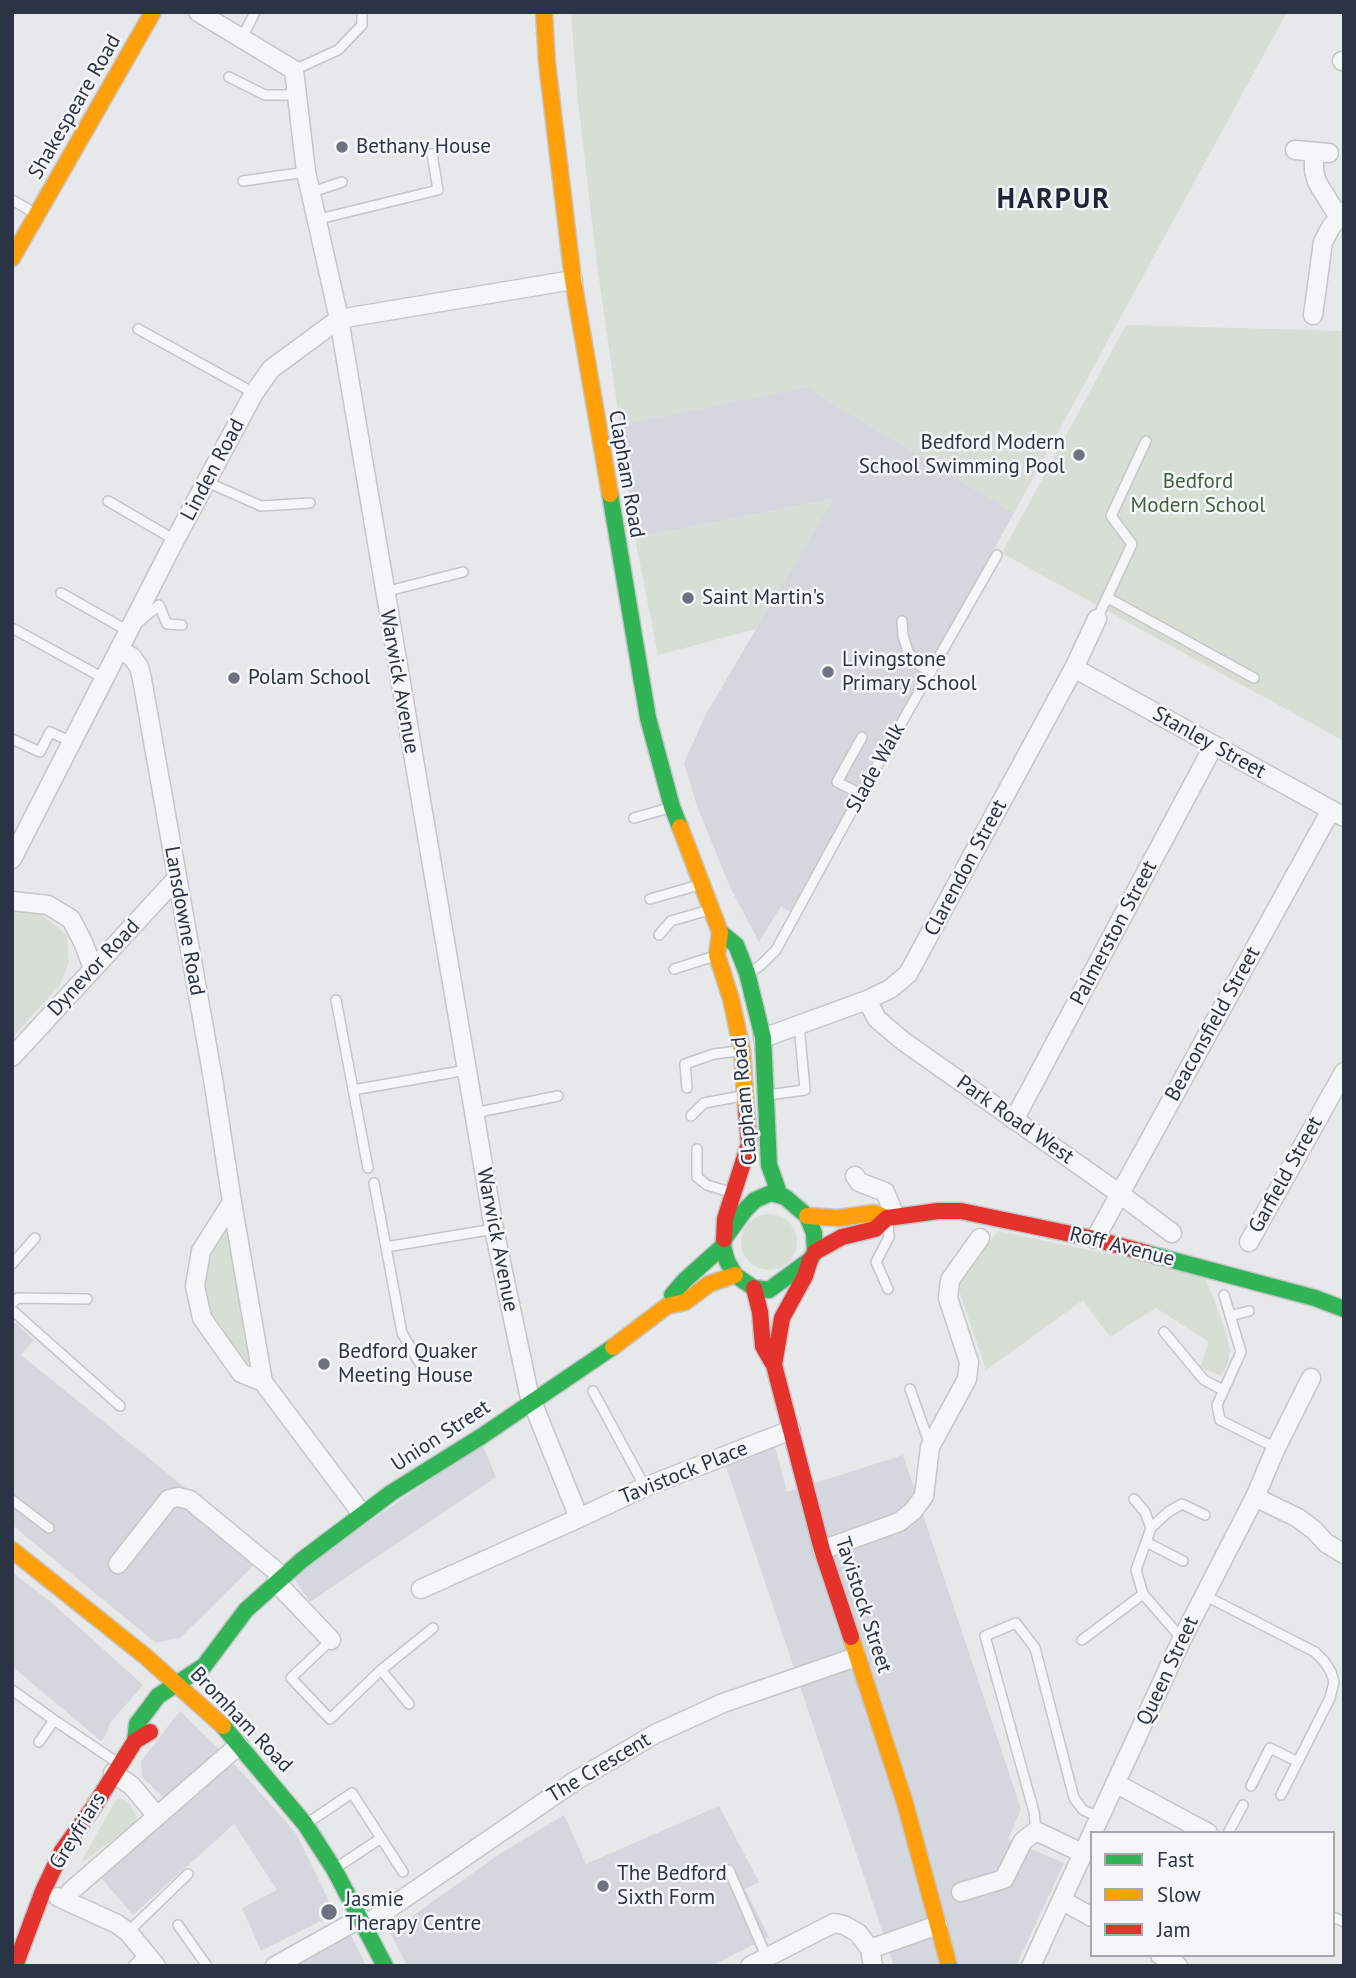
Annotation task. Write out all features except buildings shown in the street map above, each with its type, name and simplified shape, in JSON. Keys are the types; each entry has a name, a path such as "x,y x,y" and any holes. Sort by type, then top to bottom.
{"main road":[{"name":"Shakespeare Road","path":"12,258 153,12"},
{"name":"Clapham Road","path":"544,12 547,64 573,280 638,668 671,807 720,932 717,955 731,999 742,1050 749,1144 725,1219 723,1243"},
{"name":"Clapham Road","path":"720,932 736,945 747,973 763,1038 769,1165 779,1193"},
{"path":"779,1193 807,1216 814,1233 812,1256 769,1290 754,1288 735,1275 727,1261 723,1243 738,1217 755,1200 779,1193"},
{"name":"Roff Avenue","path":"807,1216 838,1218 874,1213 891,1217 961,1211 1096,1239 1315,1298 1344,1309"},
{"name":"Roff Avenue","path":"812,1256 842,1237 875,1229 891,1217"},
{"name":"Union Street","path":"667,1306 674,1290 723,1243"},
{"name":"Tavistock Street","path":"812,1256 805,1276 782,1318 774,1365 822,1550 905,1803 949,1966"},
{"name":"Union Street","path":"177,1683 204,1666 246,1610 279,1579 362,1514 606,1352 667,1306 685,1302 709,1284 735,1275"},
{"path":"754,1288 760,1312 763,1346 774,1365"},
{"name":"Bromham Road","path":"12,1550 177,1683 217,1719 305,1824 334,1869 385,1966"},
{"name":"Union Street","path":"198,1646 227,1618 246,1610"},
{"path":"177,1704 177,1683 184,1661"},
{"name":"Greyfriars","path":"135,1741 136,1724 158,1696 177,1683"},
{"name":"Greyfriars","path":"15,1966 43,1891 62,1851 135,1741 158,1727 166,1718"}],"street":[{"path":"198,12 293,71"},
{"name":"Warwick Avenue","path":"293,71 309,192 338,319 494,1228 531,1402"},
{"path":"1295,149 1322,153 1314,171 1317,182 1341,214 1323,242 1313,315"},
{"name":"Linden Road","path":"12,859 175,540 254,393 271,369 338,319 573,280"},
{"name":"Clarendon Street","path":"763,1038 867,1000 890,989 908,974 1074,668 1097,620"},
{"name":"Lansdowne Road","path":"119,649 132,657 139,667 213,1079 263,1382 362,1514"},
{"name":"Stanley Street","path":"1074,668 1338,814"},
{"name":"Palmerston Street","path":"1014,1120 1214,745"},
{"name":"Beaconsfield Street","path":"1096,1239 1338,814"},
{"name":"Dynevor Road","path":"12,1057 176,879"},
{"path":"12,901 48,905 71,919 93,968"},
{"name":"Park Road West","path":"867,1000 877,1019 1172,1233"},
{"name":"Garfield Street","path":"1249,1242 1344,1072"},
{"path":"856,1176 859,1182 885,1192 891,1217"},
{"name":"Lansdowne Road","path":"232,1202 201,1251 195,1286 202,1318 241,1374 263,1382"},
{"path":"822,1550 895,1524 913,1511 924,1496 930,1447 967,1379 969,1363 948,1298 950,1280 980,1238"},
{"name":"Queen Street","path":"1092,1831 1182,1639 1255,1497 1311,1378"},
{"path":"531,1402 579,1518"},
{"name":"Tavistock Place","path":"421,1588 645,1487 791,1430"},
{"path":"118,1564 169,1499 178,1497 190,1500 279,1579 331,1640"},
{"path":"1255,1497 1298,1518 1326,1543 1344,1554"},
{"name":"The Crescent","path":"275,1966 363,1922 575,1781 654,1734 723,1703 856,1657"},
{"name":"Greyfriars","path":"66,1900 71,1891 239,1745"},
{"path":"116,1769 157,1816"},
{"path":"1115,1783 1202,1831"},
{"path":"961,1892 1004,1879 1023,1841 1037,1831 1082,1853"},
{"name":"Queen Street","path":"1031,1966 1063,1901 1090,1836"},
{"path":"43,1891 117,1924 128,1932 151,1959"},
{"path":"1063,1901 1090,1916"},
{"path":"750,1966 834,1923 858,1933 872,1958 938,1925"}],"lane":[{"path":"242,38 255,12"},
{"path":"293,71 338,50 362,24 362,12"},
{"path":"229,78 265,95 296,95"},
{"path":"315,220 438,190 432,154"},
{"path":"243,181 306,172"},
{"path":"309,192 342,182"},
{"path":"12,200 38,214"},
{"path":"138,329 254,393"},
{"path":"1097,620 1132,544 1111,516 1146,441"},
{"path":"207,482 261,506 310,503"},
{"path":"108,501 175,540"},
{"name":"Slade Walk","path":"747,973 761,965 776,950 997,555"},
{"path":"384,592 463,572"},
{"path":"61,593 128,631 159,605 167,624 182,625"},
{"path":"1108,598 1254,678"},
{"path":"902,621 902,635 908,652 919,665 931,672"},
{"path":"14,629 105,679"},
{"path":"12,739 40,752 50,732 72,742"},
{"path":"861,794 837,782 862,737"},
{"path":"634,818 671,807"},
{"path":"650,899 702,884"},
{"path":"659,934 671,921 712,909"},
{"path":"674,969 717,955"},
{"path":"336,1000 368,1168"},
{"path":"766,1095 805,1090 800,1025"},
{"path":"687,1088 685,1064 714,1054 742,1050"},
{"path":"353,1090 467,1070"},
{"path":"691,1116 704,1102 747,1095"},
{"path":"474,1113 558,1096"},
{"path":"697,1149 697,1177 707,1185 734,1194"},
{"path":"374,1183 402,1333 425,1374"},
{"path":"888,1289 876,1262 889,1237 891,1217"},
{"path":"386,1247 494,1228"},
{"path":"12,1264 35,1238"},
{"path":"1224,1295 1241,1352 1217,1405 1220,1420 1276,1448"},
{"path":"12,1303 18,1298 87,1300"},
{"path":"12,1310 120,1406"},
{"path":"1230,1316 1249,1311"},
{"path":"1164,1332 1204,1380 1223,1390"},
{"path":"910,1389 930,1447"},
{"path":"593,1391 645,1487"},
{"path":"1133,1499 1145,1512 1151,1528"},
{"path":"12,1500 49,1528"},
{"path":"1182,1639 1143,1594 1136,1570 1151,1528 1168,1512 1182,1504 1205,1515"},
{"path":"1146,1542 1183,1561"},
{"path":"1082,1640 1143,1594"},
{"path":"1204,1595 1315,1653 1331,1672 1334,1682 1329,1698 1281,1794"},
{"path":"1037,1831 985,1636 1016,1623 1035,1648 1073,1798 1083,1810 1099,1817"},
{"path":"331,1640 291,1678 330,1718 381,1670 433,1628"},
{"path":"381,1670 409,1704"},
{"path":"12,1690 116,1769"},
{"path":"39,1742 54,1720"},
{"path":"1251,1786 1270,1748 1297,1762"},
{"path":"305,1824 352,1793 403,1872"},
{"path":"1229,1831 1243,1805"},
{"path":"334,1869 381,1838"},
{"path":"729,1870 767,1958"},
{"path":"128,1932 188,1874"},
{"path":"178,1925 207,1966"},
{"path":"133,1966 151,1959"}],"shaded area":[{"name":"Livingstone Primary School","path":"806,387 1014,513 791,913 781,906 759,942 730,887 697,806 684,763 706,714 833,499 635,538 620,425"},
{"path":"12,1320 34,1340 21,1355 266,1553 181,1637 156,1643 12,1525"},
{"path":"773,1439 787,1492 903,1455 1021,1809 1008,1839 1064,1863 1016,1966 894,1966 725,1463"},
{"path":"482,1444 496,1477 310,1602 292,1575"},
{"path":"12,1572 52,1603 143,1685 110,1723 101,1741 12,1666"},
{"path":"180,1711 244,1774 297,1835 335,1914 261,1951 242,1908 277,1890 234,1824 133,1915 96,1872 173,1806 142,1777 141,1761"},
{"name":"The Bedford Sixth Form","path":"719,1806 759,1882 745,1889 769,1937 711,1966 407,1966 390,1932 501,1853 564,1815 586,1864"},
{"path":"351,1935 366,1966 292,1966"}],"green space":[{"path":"571,12 1287,12 1014,513 806,387 620,425 597,265 577,92"},
{"name":"Bedford Modern School","path":"1126,325 1344,331 1344,741 1002,553"},
{"path":"834,499 756,629 658,655 635,538"},
{"path":"12,909 37,911 67,935 69,962 60,985 12,1038"},
{"path":"763,1214 775,1214 785,1218 793,1226 797,1242 793,1258 785,1266 775,1270 763,1270 753,1266 745,1258 741,1248 741,1236 745,1226 753,1218"},
{"path":"224,1227 228,1228 252,1359 244,1365 206,1318 199,1285 203,1264"},
{"path":"998,1231 1204,1274 1230,1350 1228,1363 1221,1376 1200,1367 1209,1342 1156,1308 1110,1337 1083,1300 986,1370 960,1293 960,1278"},
{"path":"121,1798 130,1805 137,1817 134,1824 80,1864 116,1800"}],"traffic: fast":[{"path":"610,494 648,718 680,827"},
{"path":"720,932 736,945 747,973 763,1038 769,1165 779,1193"},
{"path":"771,1193 785,1197 807,1216 814,1233 815,1252 810,1260 769,1290 754,1288 735,1275 723,1246 724,1239 745,1210 755,1200 771,1193"},
{"path":"672,1295 723,1246"},
{"path":"1146,1253 1315,1298 1344,1309"},
{"path":"135,1741 137,1724 158,1696 204,1666 246,1610 302,1560 391,1493 482,1436 613,1347"},
{"path":"223,1726 305,1824 334,1869 385,1966"}],"traffic: slow":[{"path":"12,258 153,12"},
{"path":"544,12 547,63 573,280 610,494"},
{"path":"680,827 720,932 717,955 731,999 742,1050 746,1109"},
{"path":"807,1216 838,1218 874,1213 887,1218"},
{"path":"613,1347 667,1306 685,1302 709,1284 735,1275"},
{"path":"12,1550 145,1656 223,1726"},
{"path":"851,1637 905,1803 949,1966"}],"traffic: jam":[{"path":"724,1239 725,1219 749,1144 746,1109"},
{"path":"815,1252 842,1237 875,1229 887,1218 938,1211 961,1211 1095,1239 1146,1253"},
{"path":"810,1260 805,1276 782,1318 774,1365 822,1550 851,1637"},
{"path":"754,1288 760,1312 763,1346 772,1362"},
{"path":"15,1966 43,1891 62,1851 135,1741 150,1732"}],"place":[{"name":"Bethany House","path":"342,147"},
{"name":"Bedford Modern School Swimming Pool","path":"1079,455"},
{"name":"Saint Martin's","path":"688,598"},
{"name":"Livingstone Primary School","path":"828,672"},
{"name":"Polam School","path":"234,678"},
{"name":"Bedford Quaker Meeting House","path":"324,1364"},
{"name":"The Bedford Sixth Form","path":"603,1886"},
{"name":"Jasmie Therapy Centre","path":"329,1912"}],"district":[{"name":"HARPUR","path":"1054,200"}]}
